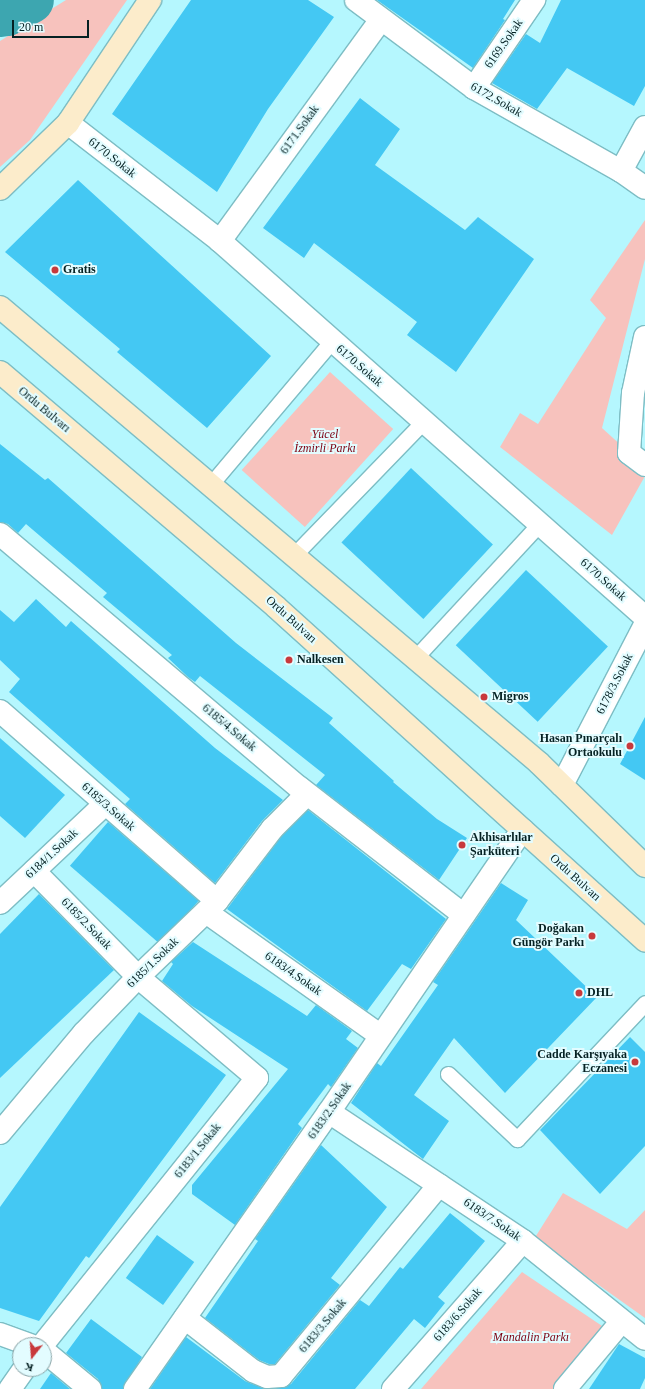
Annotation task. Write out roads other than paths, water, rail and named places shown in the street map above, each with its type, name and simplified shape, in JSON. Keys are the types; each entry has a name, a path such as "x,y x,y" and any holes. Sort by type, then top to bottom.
{"main road":[{"path":"0,189 68,123 150,0"},
{"path":"0,307 416,657 562,785 645,866"},
{"name":"Ordu Bulvarı","path":"0,372 276,606 645,940"}],"street":[{"name":"6172.Sokak","path":"356,0 474,88 621,171 645,188"},
{"name":"6169.Sokak","path":"474,88 534,0"},
{"name":"6171.Sokak","path":"220,241 381,19"},
{"name":"6170.Sokak","path":"68,123 220,241 331,342 540,523 645,617"},
{"path":"621,171 645,126"},
{"path":"645,337 633,393 630,453 645,465"},
{"name":"6185/4.Sokak","path":"0,534 307,794 464,916"},
{"name":"6178/3.Sokak","path":"562,785 645,625"},
{"name":"6185/3.Sokak","path":"0,711 105,804 212,907"},
{"name":"6185/1.Sokak","path":"0,1133 84,1033 138,977 212,907 272,829 307,794"},
{"name":"6184/1.Sokak","path":"0,903 105,804"},
{"name":"6183/2.Sokak","path":"135,1389 329,1112 522,830"},
{"name":"6185/2.Sokak","path":"34,870 138,977"},
{"name":"6183/4.Sokak","path":"212,907 381,1036"},
{"name":"6183/1.Sokak","path":"48,1337 256,1078 138,977"},
{"name":"6183/7.Sokak","path":"329,1112 523,1241 621,1322 645,1339"},
{"name":"6183/3.Sokak","path":"185,1318 253,1371 267,1378 281,1376 439,1185"},
{"name":"6183/6.Sokak","path":"393,1389 523,1241"},
{"path":"565,1389 621,1322"},
{"path":"0,1334 12,1338"},
{"path":"52,1358 90,1389"},
{"path":"10,1389 18,1377"}],"lane":[{"path":"212,484 331,342"},
{"path":"295,554 422,422"},
{"path":"416,657 540,523"},
{"path":"448,1074 516,1139 645,1003"}],"waterway":[{"path":"0,14 7,13 31,0"}],"place":[{"name":"Gratis","path":"55,270"},
{"name":"Nalkesen","path":"289,660"},
{"name":"Migros","path":"484,697"},
{"name":"Hasan Pınarçalı Ortaokulu","path":"630,746"},
{"name":"Akhisarlılar Şarküteri","path":"462,845"},
{"name":"Doğakan Güngör Parkı","path":"592,936"},
{"name":"DHL","path":"579,993"},
{"name":"Cadde Karşıyaka Eczanesi","path":"635,1062"}],"park label":[{"name":"Yücel İzmirli Parkı","path":"325,442"},
{"name":"Mandalin Parkı","path":"531,1338"}]}
